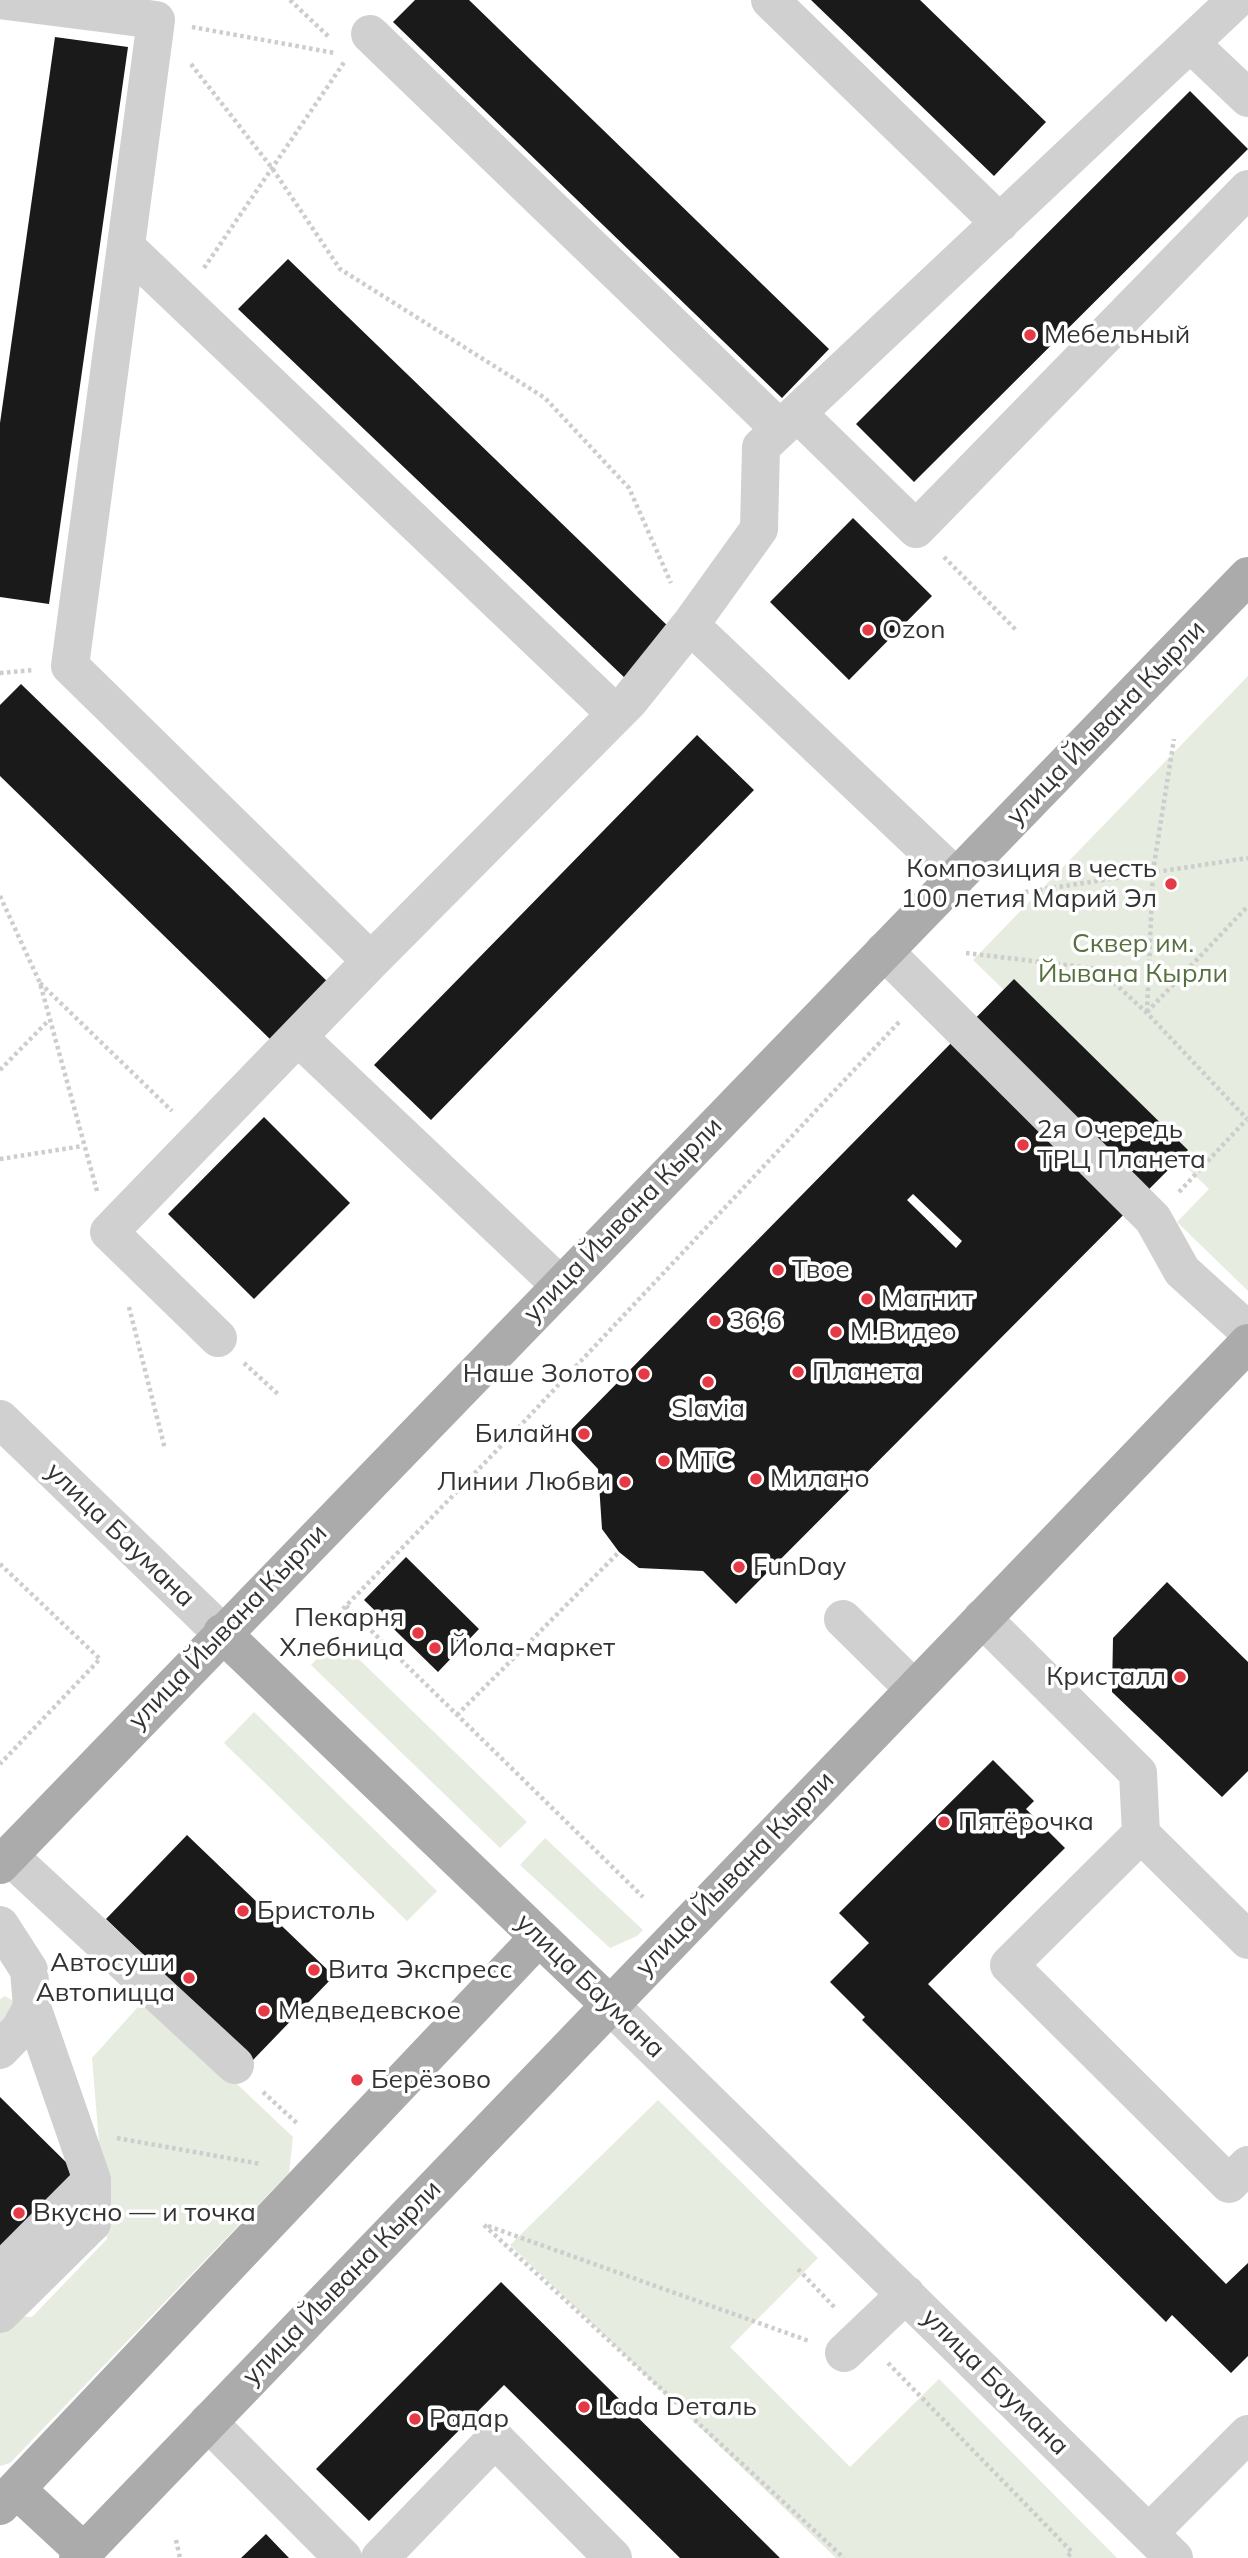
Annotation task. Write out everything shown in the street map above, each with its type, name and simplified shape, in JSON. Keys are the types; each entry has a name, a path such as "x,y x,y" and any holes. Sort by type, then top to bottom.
{"main road":[{"name":"улица Йывана Кырли","path":"5,1861 222,1633 1248,576"},
{"name":"улица Йывана Кырли","path":"81,2555 1248,1343"},
{"name":"улица Баумана","path":"222,1633 609,2004"},
{"path":"81,2555 8,2498 539,1937"}],"street":[{"path":"0,0 156,20 70,666 371,961"},
{"path":"770,0 1000,223"},
{"path":"218,1338 109,1233 371,961 616,714 690,625 759,528 761,447 1236,0"},
{"path":"1191,44 1248,98"},
{"path":"360,45 788,421 916,529 1248,189"},
{"path":"127,248 616,714"},
{"path":"690,625 956,877"},
{"path":"884,951 1153,1219 1182,1271 1248,1331"},
{"path":"298,1037 560,1285"},
{"name":"улица Баумана","path":"0,1419 222,1633"},
{"path":"982,1618 1138,1773 1141,1834 1248,1940"},
{"path":"843,1619 914,1689"},
{"path":"1141,1834 1009,1965 1229,2184 1248,2165"},
{"path":"5,1861 234,2065"},
{"path":"0,1925 29,1970 32,2007 92,2180 92,2223 0,2314"},
{"name":"улица Баумана","path":"609,2004 1161,2546"},
{"path":"0,2050 20,2029 32,2007"},
{"path":"0,2272 92,2180"},
{"path":"853,2345 906,2294"},
{"path":"208,2422 343,2558"},
{"path":"1161,2546 1248,2434"},
{"path":"380,2558 495,2439 613,2558"}],"path":[{"path":"290,0 360,45"},
{"path":"156,20 360,45"},
{"path":"156,20 272,168 340,269 545,398 629,488 690,625"},
{"path":"182,300 360,45"},
{"path":"916,529 1017,631"},
{"path":"1147,1013 1153,871 1174,738"},
{"path":"1025,892 1248,858"},
{"path":"0,896 40,983 109,1233"},
{"path":"1147,1013 1248,906"},
{"path":"966,953 1100,969 1147,1013 1248,1119 1153,1219"},
{"path":"40,983 201,1138"},
{"path":"338,1614 503,1444 928,992"},
{"path":"0,1070 50,1019"},
{"path":"0,1159 83,1146"},
{"path":"127,1300 165,1449"},
{"path":"218,1338 279,1395"},
{"path":"457,1715 619,1552"},
{"path":"0,1563 100,1659 0,1764"},
{"path":"345,1606 643,1897"},
{"path":"234,2065 299,2126"},
{"path":"75,2131 261,2164"},
{"path":"844,2558 484,2225 853,2345"},
{"path":"798,2269 853,2345 1072,2552 1066,2558"},
{"path":"176,2540 180,2558"}],"green space":[{"name":"Сквер им. Йывана Кырли","path":"1248,676 1248,1291 1177,1222 1209,1189 973,960"},
{"path":"337,1638 527,1822 500,1848 311,1665"},
{"path":"254,1712 437,1891 407,1921 224,1743"},
{"path":"545,1838 643,1930 637,1936 610,1948 520,1865"},
{"path":"5,1996 15,2002 0,2026 0,1999"},
{"path":"146,1998 293,2137 289,2173 10,2463 0,2466 0,2315 32,2317 107,2239 92,2058"},
{"path":"658,2100 818,2258 730,2347 850,2467 939,2379 1117,2558 836,2558 510,2245"}],"building":[{"path":"415,0 469,0 829,349 782,398 393,22"},
{"path":"811,0 920,0 1046,122 994,176"},
{"path":"55,37 128,47 49,604 0,597 0,423"},
{"path":"1190,91 1248,149 914,482 856,424"},
{"path":"288,259 672,630 626,679 238,309"},
{"path":"853,518 932,596 849,680 770,602"},
{"path":"21,684 331,985 274,1043 0,776 0,705"},
{"path":"697,735 754,790 431,1120 374,1065"},
{"name":"Планета","path":"1014,979 1188,1150 736,1604 703,1571 639,1568 619,1552 602,1529 598,1469 566,1435","holes":["913,1194 962,1241 956,1248 907,1200"]},
{"path":"264,1117 350,1203 254,1299 168,1214"},
{"path":"406,1557 479,1629 438,1672 364,1600"},
{"name":"Кристалл","path":"1167,1582 1248,1662 1248,1771 1222,1797 1112,1692 1113,1638"},
{"path":"993,1760 1034,1801 1026,1809 1065,1848 928,1984 1226,2284 1248,2263 1248,2356 1231,2373 1172,2315 1166,2322 862,2020 865,2017 830,1982 869,1943 839,1913"},
{"path":"187,1835 334,1976 253,2060 106,1919"},
{"name":"Вкусно — и точка","path":"0,2097 78,2174 0,2251"},
{"path":"501,2282 780,2558 680,2558 504,2385 369,2521 316,2469"},
{"path":"266,2534 289,2558 241,2558"}],"place":[{"name":"Мебельный","path":"1030,335"},
{"name":"Ozon","path":"868,630"},
{"name":"Композиция в честь 100 летия Марий Эл","path":"1171,884"},
{"name":"2я Очередь ТРЦ Планета","path":"1023,1145"},
{"name":"Твое","path":"778,1270"},
{"name":"Магнит","path":"867,1299"},
{"name":"36,6","path":"715,1321"},
{"name":"М.Видео","path":"836,1332"},
{"name":"Планета","path":"798,1372"},
{"name":"Наше Золото","path":"644,1374"},
{"name":"Slavia","path":"708,1382"},
{"name":"Билайн","path":"584,1434"},
{"name":"МТС","path":"664,1461"},
{"name":"Милано","path":"756,1479"},
{"name":"Линии Любви","path":"625,1482"},
{"name":"FunDay","path":"739,1567"},
{"name":"Пекарня Хлебница","path":"418,1633"},
{"name":"Йола-маркет","path":"435,1648"},
{"name":"Кристалл","path":"1180,1677"},
{"name":"Пятёрочка","path":"944,1822"},
{"name":"Бристоль","path":"243,1911"},
{"name":"Вита Экспресс","path":"314,1970"},
{"name":"Автосуши Автопицца","path":"189,1978"},
{"name":"Медведевское","path":"264,2011"},
{"name":"Берёзово","path":"357,2080"},
{"name":"Вкусно — и точка","path":"19,2213"},
{"name":"Lada Dеталь","path":"584,2407"},
{"name":"Радар","path":"415,2419"}]}
